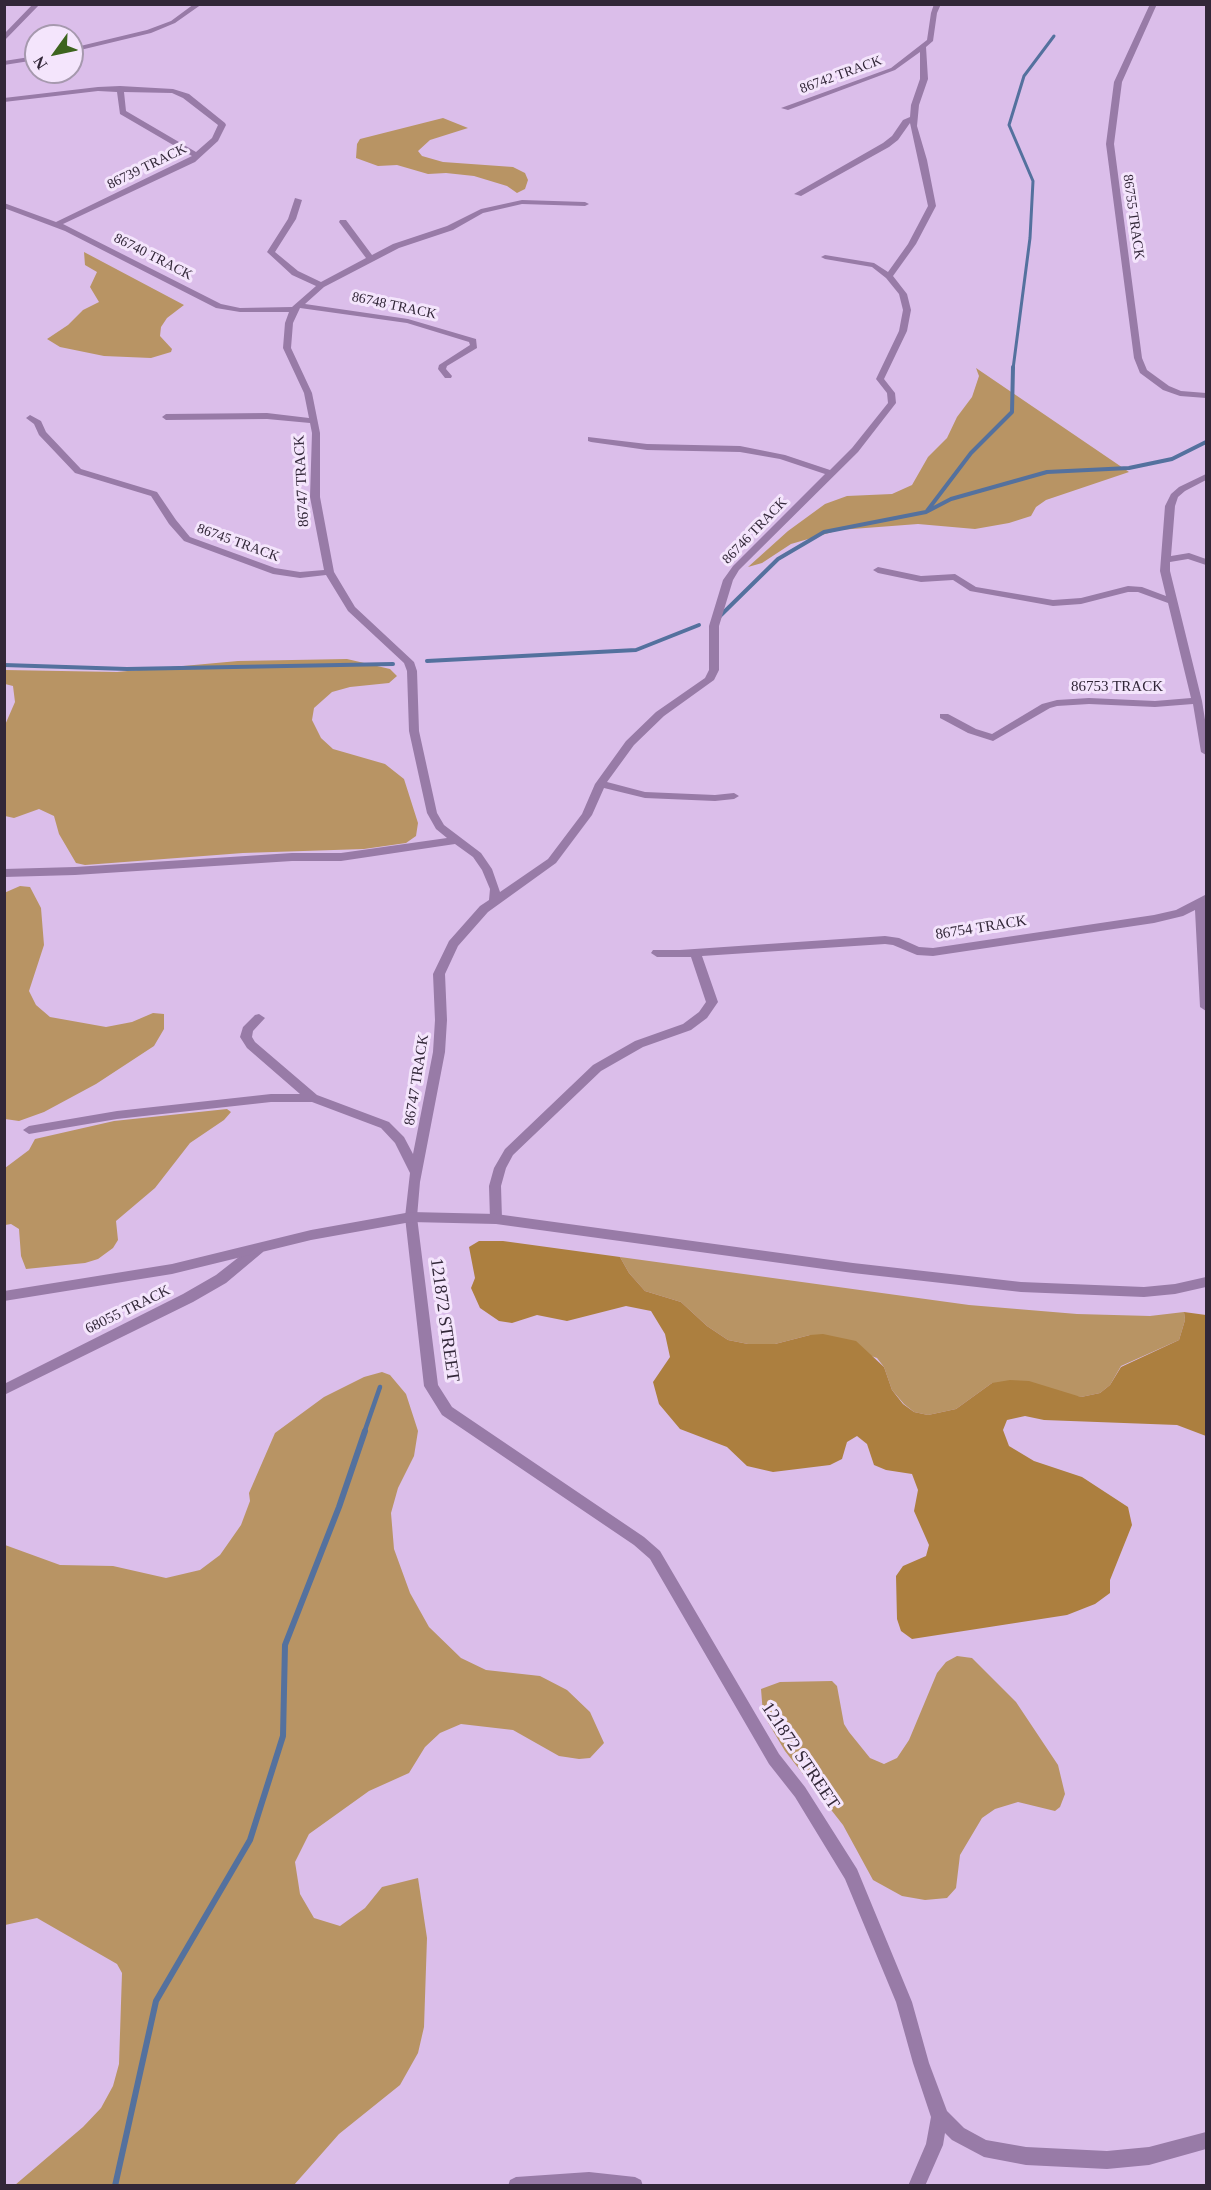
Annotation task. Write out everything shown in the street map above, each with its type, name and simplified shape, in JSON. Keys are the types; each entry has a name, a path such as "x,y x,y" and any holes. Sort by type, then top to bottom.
{"street":[{"path":"4,39 37,4"},
{"path":"84,47 149,32 174,22 199,4"},
{"path":"889,276 912,244 932,206 923,160 913,126 924,79 922,48 932,36 934,12 938,4"},
{"name":"86755 TRACK","path":"1154,4 1118,82 1110,144 1138,358 1143,371 1166,388 1180,393 1206,395"},
{"name":"86742 TRACK","path":"785,108 893,69 922,48"},
{"path":"4,63 24,60"},
{"path":"120,88 123,112 198,156"},
{"name":"86739 TRACK","path":"4,100 120,88 180,93 219,120 222,130 198,156 57,224"},
{"path":"798,194 886,145 895,138 906,122 914,118"},
{"path":"298,200 292,219 271,252 290,270 321,285"},
{"path":"296,307 321,285 370,259 406,242 450,228 474,214 499,205 542,201 585,204"},
{"name":"86740 TRACK","path":"4,205 57,224 219,306 240,310 296,307"},
{"path":"343,222 370,259"},
{"name":"86746 TRACK","path":"494,900 552,861 587,815 600,784 616,761 648,725 709,680 714,670 714,627 728,580 744,558 868,435 892,403 891,393 880,379 899,344 907,310 903,294 889,276 866,262 825,257"},
{"name":"86748 TRACK","path":"296,307 408,321 468,339 474,343 470,348 443,365 442,369 448,376"},
{"name":"86747 TRACK","path":"296,307 289,323 287,348 308,393 316,433 315,496 329,572 351,609 409,662 412,672 414,731 430,804 440,827 477,855 487,869 495,889 494,900 453,944 439,974 441,1020 439,1052 416,1173 411,1217"},
{"path":"166,417 256,416 313,421"},
{"name":"86745 TRACK","path":"30,418 38,423 42,433 78,471 154,494 172,522 187,539 258,567 290,574 329,572"},
{"path":"591,439 647,447 724,448 782,457 830,473"},
{"path":"1206,477 1182,489 1174,496 1170,506 1166,560 1166,571 1197,701 1206,752"},
{"path":"1166,560 1189,556 1206,562"},
{"path":"878,570 921,579 955,577 973,589 1053,603 1081,602 1128,589 1139,589 1173,602"},
{"name":"86753 TRACK","path":"944,716 979,734 993,738 1046,705 1069,702 1155,704 1197,701"},
{"path":"600,784 668,798 734,796"},
{"path":"4,873 75,871 281,857 341,857 456,840"},
{"path":"1204,901 1206,1007"},
{"name":"86754 TRACK","path":"657,953 695,953 885,940 895,941 917,951 933,952 1154,919 1179,913 1204,901"},
{"path":"496,1219 495,1186 500,1168 509,1152 525,1136 597,1068 639,1044 687,1027 703,1015 712,1002 695,953"},
{"path":"259,1018 247,1030 246,1037 251,1045 313,1098 385,1125 400,1140 416,1173"},
{"path":"29,1130 117,1114 271,1098 313,1098"},
{"path":"4,1296 117,1280 311,1235 411,1217 496,1219 853,1268 1021,1287 1144,1292 1175,1289 1206,1282"},
{"name":"121872 STREET","path":"411,1217 428,1364 432,1386 438,1399 447,1411 464,1424 639,1541 655,1555 774,1759 801,1792 851,1874 904,2002 940,2117"},
{"name":"68055 TRACK","path":"4,1390 188,1298 221,1279 258,1249"},
{"path":"940,2117 958,2134 984,2148 1026,2156 1107,2160 1149,2156 1206,2140"},
{"path":"916,2186 934,2145 940,2117"},
{"path":"516,2186 589,2181 635,2186"}],"shaded area":[{"path":"443,118 468,128 430,140 418,151 422,156 443,162 513,167 525,173 528,180 525,189 517,193 507,186 474,176 428,174 397,165 378,166 356,158 357,144 360,139"},
{"path":"84,252 184,305 167,318 161,327 160,336 172,349 171,352 151,358 104,356 60,347 47,339 68,325 83,310 99,302 90,287 97,272 85,265"},
{"path":"976,368 1129,472 1046,500 1036,507 1031,516 1009,523 975,529 918,524 839,530 791,544 762,563 748,567 788,531 825,504 847,496 892,494 912,485 928,457 947,438 957,417 972,397 979,376"},
{"path":"347,659 390,669 397,676 389,683 350,687 332,692 314,708 312,720 321,738 333,749 385,764 404,779 418,823 416,836 406,843 364,849 243,853 85,865 76,863 59,834 54,816 39,809 14,818 5,816 5,725 15,702 13,686 5,684 5,670 117,672 238,661"},
{"path":"20,886 30,887 41,908 44,945 29,991 36,1005 50,1017 106,1027 132,1022 153,1013 164,1014 164,1029 154,1046 96,1084 44,1112 19,1121 5,1119 4,893"},
{"path":"227,1109 231,1112 224,1120 190,1143 155,1188 116,1221 118,1240 113,1248 98,1259 85,1263 26,1269 21,1256 19,1229 11,1224 5,1225 5,1168 29,1150 35,1139 114,1121"},
{"path":"479,1241 503,1241 620,1257 629,1273 645,1291 681,1302 707,1326 728,1340 748,1344 775,1344 823,1334 856,1341 884,1367 892,1390 903,1404 914,1412 928,1415 956,1409 992,1383 1010,1380 1029,1381 1081,1397 1100,1393 1110,1385 1121,1367 1179,1340 1185,1320 1184,1312 1206,1315 1206,1436 1177,1425 1044,1420 1025,1416 1007,1420 1003,1430 1009,1446 1034,1461 1082,1477 1128,1507 1132,1525 1110,1580 1110,1593 1095,1604 1067,1615 912,1639 901,1631 897,1619 896,1576 903,1566 926,1556 929,1545 914,1511 918,1490 912,1474 886,1470 874,1465 867,1444 857,1436 847,1442 842,1459 830,1465 773,1472 747,1466 727,1447 680,1429 659,1404 653,1382 670,1357 665,1334 651,1311 626,1306 567,1321 537,1315 512,1323 499,1321 480,1308 471,1288 475,1278 469,1247"},
{"path":"620,1257 969,1305 1077,1314 1150,1316 1184,1312 1185,1320 1179,1340 1121,1366 1110,1385 1100,1393 1081,1397 992,1383 956,1409 928,1415 914,1412 904,1404 892,1390 884,1367 877,1358 810,1335 775,1344 748,1344 728,1340 707,1326 681,1302 645,1291 629,1273"},
{"path":"382,1372 390,1375 406,1394 418,1431 414,1456 398,1488 391,1513 394,1549 410,1593 429,1627 461,1658 486,1670 540,1676 567,1690 590,1712 604,1743 590,1758 579,1759 559,1756 513,1730 461,1724 440,1733 425,1747 409,1773 369,1791 309,1834 295,1862 300,1894 314,1918 340,1926 365,1908 382,1887 418,1878 427,1938 424,2027 418,2053 400,2085 339,2134 294,2185 15,2185 83,2127 101,2108 113,2086 119,2064 122,1973 117,1964 37,1918 5,1925 5,1545 60,1565 113,1566 166,1578 200,1570 220,1555 241,1525 250,1501 249,1493 275,1433 324,1397 364,1377"},
{"path":"957,1656 972,1658 1016,1702 1058,1765 1065,1794 1060,1807 1055,1811 1018,1802 995,1809 982,1818 960,1855 956,1888 947,1898 925,1900 902,1896 873,1880 843,1825 785,1751 763,1714 761,1689 780,1682 832,1681 837,1686 844,1724 849,1732 870,1758 884,1764 897,1758 909,1740 937,1673 946,1662"}],"waterway":[{"path":"1013,369 1030,238 1033,181 1009,125 1024,76 1054,36"},
{"path":"927,511 971,453 1012,412 1013,367"},
{"path":"720,616 778,559 824,532 926,512 951,499 1047,472 1129,468 1172,459 1206,442"},
{"path":"427,661 636,650 699,625"},
{"path":"4,665 127,669 393,664"},
{"path":"364,1433 380,1387"},
{"path":"115,2186 156,2001 250,1840 283,1736 285,1645 339,1507 365,1431"}]}
